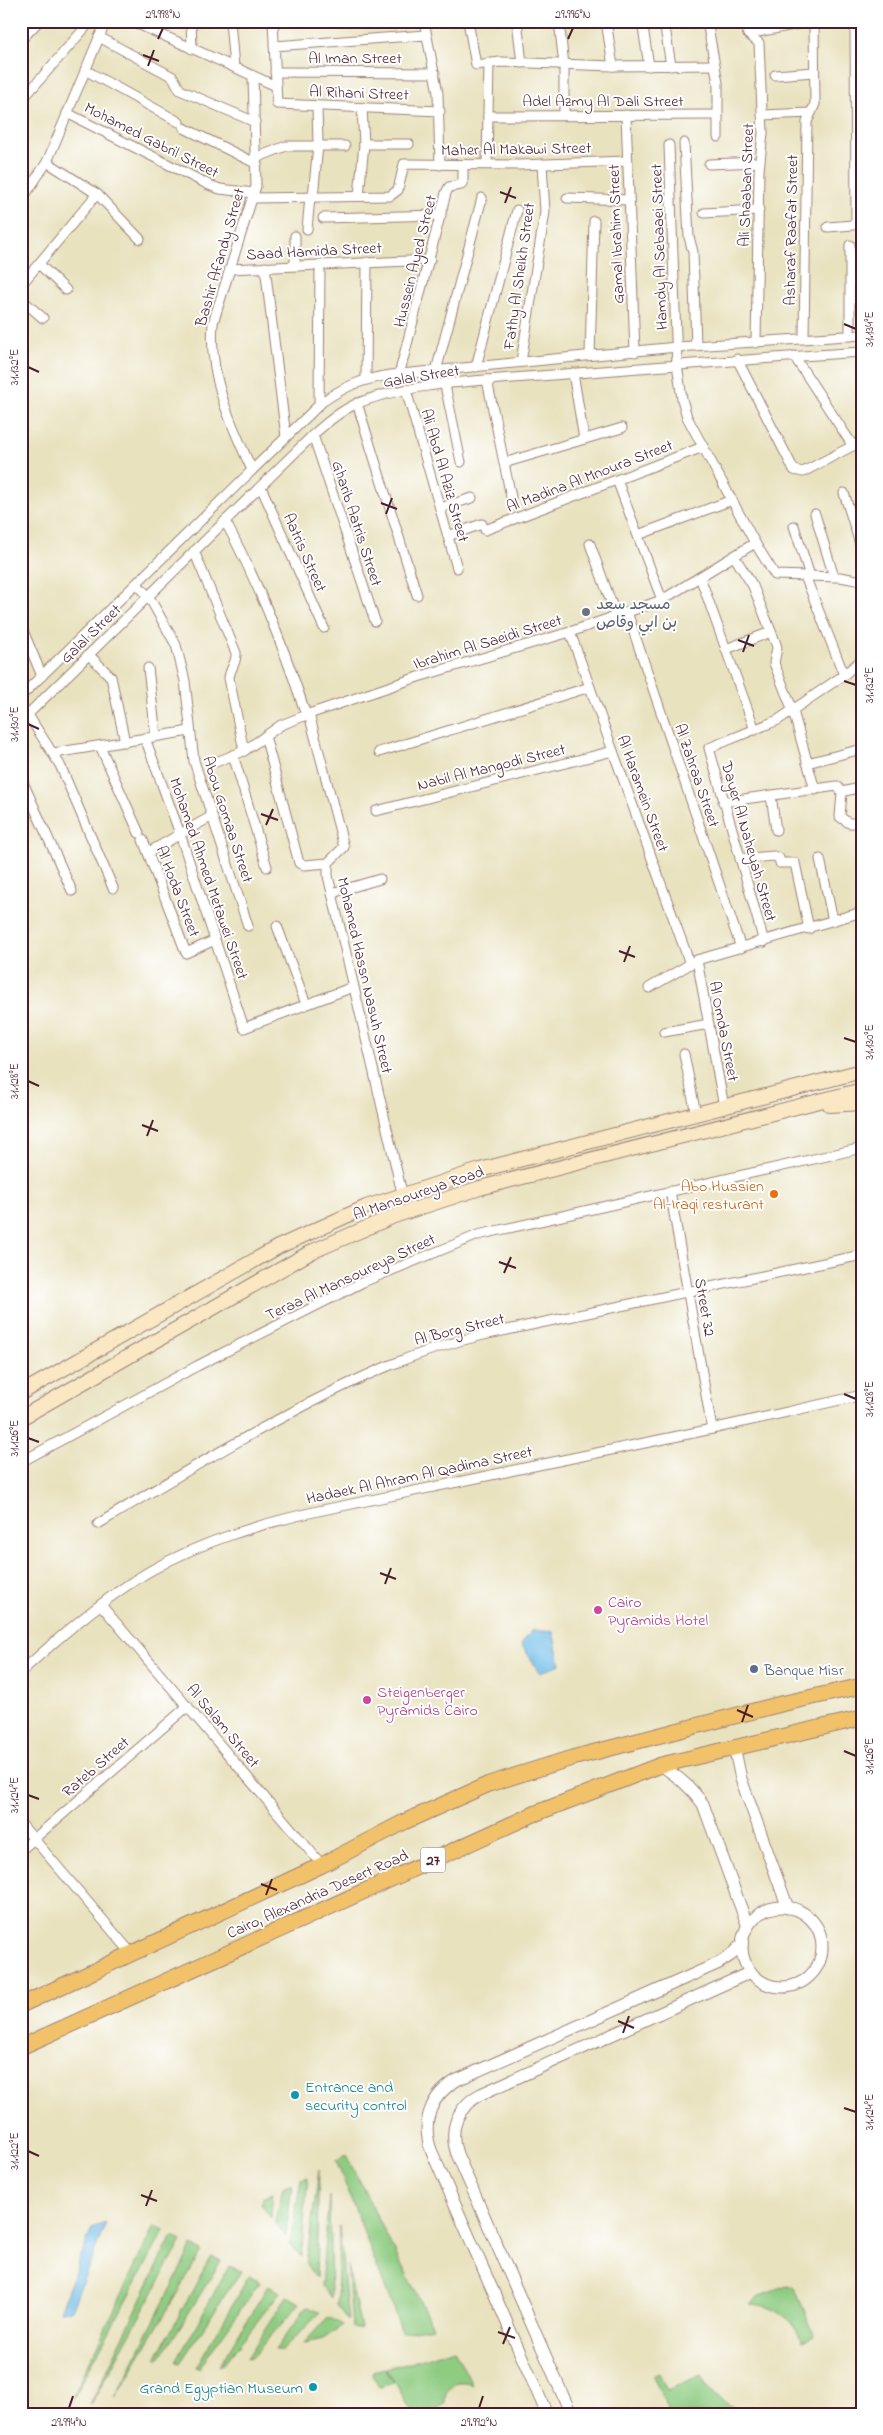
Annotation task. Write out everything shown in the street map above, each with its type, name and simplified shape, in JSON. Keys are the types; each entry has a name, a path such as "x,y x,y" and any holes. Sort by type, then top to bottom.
{"highway":[{"name":"Cairo, Alexandria Desert Road","path":"21,2005 133,1955 322,1865 404,1822 489,1784 572,1758 781,1704 862,1686"},
{"name":"Cairo, Alexandria Desert Road","path":"21,2047 534,1814 661,1765 734,1746 862,1718"}],"main road":[{"name":"Al Mansoureya Road","path":"27,1389 278,1247 336,1219 402,1193 480,1170 862,1071"},
{"name":"Al Mansoureya Road","path":"21,1418 295,1261 352,1233 394,1216 480,1188 862,1090"},
{"path":"806,1105 862,1103"},
{"path":"27,1389 44,1405"}],"street":[{"path":"21,40 39,21"},
{"path":"21,101 91,21"},
{"path":"21,201 47,162 106,21"},
{"path":"131,21 276,86 273,21"},
{"path":"191,21 192,49"},
{"path":"230,21 234,67"},
{"path":"424,21 435,73 440,111 440,164"},
{"path":"468,21 476,65 489,63 613,66 715,65"},
{"path":"517,21 522,63"},
{"path":"559,21 564,65 564,115"},
{"path":"606,21 613,66"},
{"path":"642,21 649,66"},
{"path":"664,21 671,66"},
{"path":"707,21 715,65 718,137"},
{"path":"746,21 748,34 814,21 815,104 812,113 762,115"},
{"path":"828,227 853,225 856,222 855,21"},
{"name":"Ali Shaaban Street","path":"748,34 759,43 763,133 759,162 756,343"},
{"path":"274,46 426,35"},
{"path":"100,36 173,77 180,90 255,122"},
{"path":"487,164 489,63"},
{"path":"85,70 182,125 257,161 286,146 345,146"},
{"name":"Al Iman Street","path":"275,72 435,73"},
{"path":"775,75 814,72"},
{"name":"Bashir Afandy Street","path":"252,470 222,398 212,338 213,323 254,196 257,161 253,76"},
{"name":"Al Rihani Street","path":"276,86 277,104 440,111"},
{"path":"307,229 318,145 317,106"},
{"path":"360,196 364,144 362,108"},
{"name":"Mohamed Gabril Street","path":"67,113 220,189 254,196 390,196"},
{"name":"Asharaf Raafat Street","path":"804,339 807,122 812,113"},
{"name":"Gamal Ibrahim Street","path":"626,115 634,352"},
{"name":"Adel Azmy Al Dali Street","path":"488,116 718,115"},
{"path":"684,143 689,237 693,252 696,346"},
{"path":"364,144 409,144"},
{"name":"Hamdy Al Sebaaei Street","path":"669,145 676,347 682,399 688,417 703,447 755,543 775,575 807,576"},
{"name":"Maher Al Makawi Street","path":"390,196 398,190 404,164 542,164 627,161"},
{"path":"47,162 97,194 140,239"},
{"path":"709,164 759,162"},
{"name":"Fathy Al Sheikh Street","path":"521,362 545,212 542,164"},
{"name":"Hussein Ayed Street","path":"399,375 440,215 449,187 461,185 463,181 463,165"},
{"path":"21,285 97,194"},
{"path":"436,371 482,198"},
{"path":"567,198 629,200"},
{"path":"476,367 517,210"},
{"path":"704,213 758,210"},
{"path":"323,218 440,215"},
{"path":"590,355 594,221"},
{"path":"295,236 295,265"},
{"path":"850,245 850,336"},
{"name":"Saad Hamida Street","path":"230,269 430,260"},
{"path":"366,378 368,262"},
{"path":"39,264 66,290"},
{"path":"319,405 320,264"},
{"path":"265,267 286,438"},
{"path":"21,299 43,318"},
{"name":"Galal Street","path":"21,696 319,405 337,392 366,378 676,347 756,343 862,334"},
{"name":"Galal Street","path":"24,718 313,435 330,420 357,404 406,390 487,380 677,364 862,352"},
{"path":"737,360 794,470 803,472 858,443 794,356"},
{"path":"573,373 584,439"},
{"path":"487,380 511,497"},
{"path":"445,385 460,462"},
{"name":"Ali Abd Al Aziz Street","path":"406,390 457,568"},
{"path":"357,404 417,595"},
{"path":"504,463 622,428"},
{"name":"Gharib Aatris Street","path":"313,435 375,621"},
{"name":"Al Madina Al Mnoura Street","path":"448,536 484,527 703,447"},
{"path":"617,480 662,600"},
{"name":"Aatris Street","path":"261,487 324,628"},
{"path":"844,493 862,550"},
{"path":"440,508 472,498"},
{"path":"638,536 732,500"},
{"path":"815,514 834,577"},
{"name":"Mohamed Hassn Nasuh Street","path":"225,521 250,567 271,614 307,714 344,847 328,863 327,870 402,1193"},
{"path":"794,526 807,576 844,675"},
{"name":"Ibrahim Al Saeidi Street","path":"216,762 244,750 281,726 307,714 570,632 662,600 755,543"},
{"path":"590,544 616,616"},
{"path":"194,551 236,653 236,660 230,671 229,678 244,750"},
{"path":"734,556 753,586 777,648 774,662 793,711 815,790"},
{"path":"807,576 862,581"},
{"path":"700,577 755,730"},
{"name":"Abou Gomaa Street","path":"137,584 149,597 176,645 185,681 194,761 248,926"},
{"name":"Al Zahraa Street","path":"627,612 741,948"},
{"path":"21,626 42,676"},
{"name":"Al Haramein Street","path":"570,632 693,962"},
{"path":"726,649 771,632"},
{"path":"89,655 112,677 125,742"},
{"path":"861,661 862,672"},
{"name":"Dayer Al Naheyah Street","path":"764,942 709,748 755,730 793,711 861,661"},
{"path":"148,668 156,736"},
{"path":"379,752 590,686"},
{"path":"24,718 54,753 113,888"},
{"path":"54,753 190,731"},
{"path":"265,736 299,863 304,865 328,863"},
{"name":"Mohamed Ahmed Metawei Street","path":"145,738 180,834 244,1028 306,1004"},
{"name":"Al Hoda Street","path":"100,746 149,852 186,953 215,940"},
{"path":"807,763 862,750"},
{"name":"Nabil Al Mangodi Street","path":"376,811 613,751"},
{"path":"233,755 267,866"},
{"path":"21,778 72,891"},
{"path":"723,802 837,786 842,792 840,817 849,823 862,823"},
{"path":"842,792 862,787"},
{"path":"771,796 776,830"},
{"path":"149,852 212,816"},
{"path":"740,859 774,856 779,858 780,863 783,864 795,862 809,929"},
{"path":"820,859 833,921"},
{"path":"332,893 380,879"},
{"path":"649,988 693,962 862,912"},
{"path":"277,926 306,1004 353,987"},
{"name":"Al Omda Street","path":"693,962 709,1024 724,1107"},
{"path":"664,1032 709,1024"},
{"path":"684,1054 696,1114"},
{"name":"Teraa Al Mansoureya Street","path":"21,1462 196,1366 363,1282 478,1235 862,1148"},
{"name":"Street 32","path":"670,1191 712,1429"},
{"name":"Al Borg Street","path":"98,1524 238,1440 393,1362 453,1342 862,1255"},
{"name":"Hadaek Al Ahram Al Qadima Street","path":"21,1672 101,1605 151,1570 224,1537 270,1522 712,1429 862,1395"},
{"name":"Al Salam Street","path":"101,1605 322,1865"},
{"name":"Rateb Street","path":"21,1850 188,1706"},
{"path":"734,1746 741,1778 788,1908"},
{"path":"661,1765 681,1778 694,1790 703,1804 748,1926"},
{"path":"21,1824 133,1955"},
{"path":"776,1908 788,1908 800,1912 817,1928 821,1940 818,1965 810,1976 801,1982 783,1987 764,1984 751,1972 743,1956 742,1944 748,1926 765,1911 776,1908"},
{"path":"547,2414 430,2150 426,2132 432,2105 442,2090 457,2080 719,1963 742,1944"},
{"path":"571,2414 457,2154 453,2138 455,2123 462,2108 474,2098 751,1972"}],"green space":[{"path":"346,2155 433,2327 402,2332 336,2160"},
{"path":"319,2170 316,2278 306,2264"},
{"path":"308,2177 301,2257 290,2243 301,2179"},
{"path":"292,2184 286,2237 275,2222 283,2188"},
{"path":"273,2193 271,2218 261,2204 262,2198"},
{"path":"329,2196 331,2298 321,2285"},
{"path":"154,2226 164,2231 66,2411"},
{"path":"339,2226 348,2321 337,2306"},
{"path":"172,2236 182,2241 90,2405"},
{"path":"192,2246 202,2251 115,2398"},
{"path":"211,2256 221,2261 160,2359 157,2357"},
{"path":"347,2265 361,2328 355,2329 352,2327"},
{"path":"229,2266 241,2271 180,2363 176,2362"},
{"path":"249,2276 260,2282 199,2368 196,2367"},
{"path":"268,2286 280,2292 224,2364 219,2366"},
{"path":"787,2286 795,2289 815,2336 802,2341 788,2319 782,2314 767,2307 750,2304 757,2297"},
{"path":"287,2296 300,2303 252,2357 247,2358"},
{"path":"307,2306 320,2313 282,2350 275,2350"},
{"path":"328,2317 343,2325 323,2339 304,2343"},
{"path":"454,2349 472,2385 461,2383 449,2388 445,2404 437,2409 440,2414 414,2414 386,2368"},
{"path":"385,2368 394,2383 379,2387 372,2375 373,2371"},
{"path":"659,2373 667,2390 701,2375 711,2391 723,2402 739,2409 757,2411 758,2414 670,2414 653,2376"}],"water":[{"path":"533,1630 553,1632 560,1664 540,1673 521,1644"},
{"path":"106,2223 71,2310 60,2311 92,2228"}],"place":[{"name":"مسجد سعد بن ابي وقاص","path":"586,612"},
{"name":"Abo Hussien Al-Iraqi resturant","path":"774,1194"},
{"name":"Cairo Pyramids Hotel","path":"598,1610"},
{"name":"Banque Misr","path":"754,1669"},
{"name":"Steigenberger Pyramids Cairo","path":"367,1700"},
{"name":"Entrance and security control","path":"295,2095"},
{"name":"Grand Egyptian Museum","path":"313,2387"}]}
